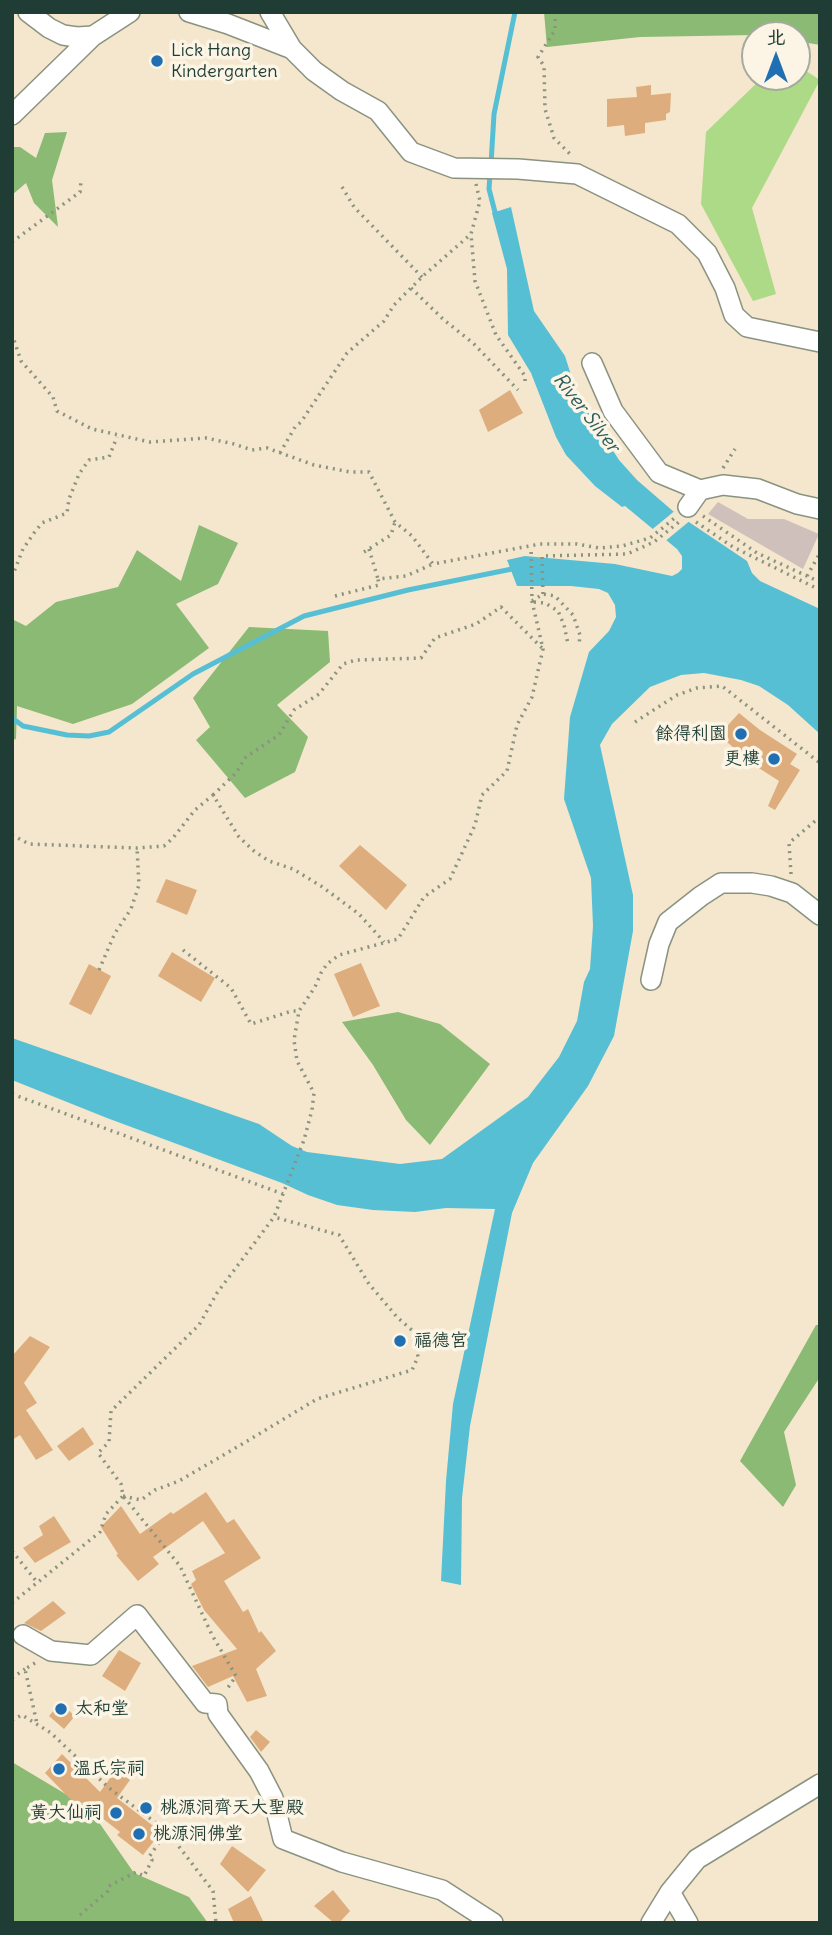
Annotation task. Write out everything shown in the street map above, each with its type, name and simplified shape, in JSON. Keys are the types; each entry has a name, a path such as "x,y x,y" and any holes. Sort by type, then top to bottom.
{"street":[{"path":"29,12 63,35 93,36"},
{"path":"12,115 93,36 130,12"},
{"path":"189,12 234,18 292,49"},
{"path":"270,12 292,49 314,71 379,111 411,152 454,168 518,169 577,174 678,224 708,253 725,288 734,315 747,327 820,342"},
{"path":"49,28 55,46 56,61 52,76"},
{"path":"592,363 613,411 659,473 692,507 723,485 758,489 820,509"},
{"path":"651,980 659,944 668,922 721,883 752,883 792,893 820,915"},
{"path":"23,1635 51,1651 91,1655 137,1615 205,1703 217,1704 218,1714 264,1780 283,1839 341,1862 442,1890 493,1923"},
{"path":"650,1923 670,1892 697,1859 820,1784"},
{"path":"670,1892 688,1923"}],"path":[{"path":"555,12 555,30 538,57 544,66 545,110 554,138 594,176 594,182"},
{"path":"473,168 480,201 471,234 475,281 496,335 525,376 525,385"},
{"path":"12,242 80,192 81,181"},
{"path":"342,187 354,207 422,277"},
{"path":"280,453 347,353 384,321 394,305 422,277 471,234"},
{"path":"411,288 473,343 518,390"},
{"path":"12,334 21,361 53,397 57,411 92,429 150,442 206,438 251,450 267,448 314,465 350,472 369,472 395,522 412,536 433,564"},
{"path":"12,577 23,550 34,533 42,523 67,513 69,499 79,474 89,460 108,457 117,436"},
{"path":"379,579 405,576 433,564 455,559 540,544 578,544 599,548 622,546 650,538 692,507"},
{"path":"543,594 542,556 627,554 654,542 692,507"},
{"path":"692,507 757,553 820,582"},
{"path":"692,507 733,547 820,590"},
{"path":"335,596 379,585 367,551 391,535 395,522"},
{"path":"217,1704 236,1676 212,1635 180,1566 123,1496 121,1484 98,1453 108,1442 111,1410 199,1325 217,1293 274,1217 304,1140 312,1110 314,1093 297,1061 294,1040 299,1011 327,964 339,954 398,939 424,897 450,879 475,825 482,795 507,771 517,725 532,697 543,649 532,601 531,547"},
{"path":"804,583 820,553"},
{"path":"532,601 543,594 555,596 573,615 580,635 579,645"},
{"path":"532,601 545,603 558,611 565,625 568,644"},
{"path":"12,835 29,844 137,848 164,846 195,810 236,773 246,757 279,734 294,710 319,694 343,664 356,660 421,658 435,638 477,625 501,607 543,649"},
{"path":"635,722 677,695 697,688 722,686 820,763"},
{"path":"214,795 239,837 254,851 269,861 293,869 321,886 359,915 384,942"},
{"path":"792,893 789,843 820,817"},
{"path":"99,970 115,933 131,909 139,885 137,848"},
{"path":"183,950 231,988 251,1024 299,1011"},
{"path":"12,1094 284,1194"},
{"path":"123,1496 141,1500 233,1450 317,1399 412,1370 418,1357 414,1332 397,1317 369,1284 339,1235 274,1217"},
{"path":"12,1604 100,1532 106,1514 123,1496"},
{"path":"12,1551 37,1582"},
{"path":"12,1678 51,1651"},
{"path":"25,1669 37,1724"},
{"path":"12,1720 22,1715 51,1733 109,1788 167,1831 213,1891 216,1923"},
{"path":"80,1915 108,1891 108,1886 136,1872 144,1876 152,1860 149,1857 167,1831"}],"shaded area":[{"path":"718,502 748,519 784,519 819,534 803,569 708,514"}],"green space":[{"path":"544,12 820,12 820,45 811,43 811,21 741,21 741,35 640,37 547,47"},
{"path":"811,74 820,80 752,208 776,294 753,301 701,204 706,132 749,91 811,91"},
{"path":"67,132 52,180 58,227 34,203 26,183 12,195 12,147 20,147 36,158 45,133"},
{"path":"199,525 238,543 218,584 176,604 209,648 132,704 73,724 17,706 16,739 12,740 12,619 26,626 56,602 118,587 137,550 181,581"},
{"path":"249,627 328,631 330,662 277,705 308,737 295,772 245,798 196,740 210,727 193,698"},
{"path":"398,1012 440,1024 490,1064 430,1145 406,1120 373,1065 342,1022"},
{"path":"816,1325 820,1325 820,1377 784,1432 796,1485 783,1507 740,1461"},
{"path":"12,1762 89,1808 134,1873 189,1897 208,1923 12,1923"}],"water":[{"path":"511,207 534,311 565,356 577,394 619,460 637,480 674,512 747,561 752,573 760,581 820,609 820,734 788,705 759,686 704,673 681,675 650,687 612,724 600,745 633,895 633,931 614,1036 588,1086 533,1163 512,1213 470,1426 462,1498 461,1585 441,1581 446,1481 453,1404 495,1209 446,1208 415,1212 373,1210 337,1205 308,1195 12,1080 12,1038 259,1124 292,1146 307,1152 400,1164 442,1159 528,1097 559,1057 577,1021 584,982 590,969 593,926 591,878 564,799 570,717 589,652 609,631 616,617 615,605 608,593 599,589 517,586 507,560 525,556 615,564 672,576 682,569 682,556 625,506 622,507 595,486 566,455 556,437 531,373 508,335 507,269 492,213"}],"pier":[{"path":"677,509 692,519 663,543 649,532"}],"building":[{"path":"651,85 651,95 671,93 670,112 666,114 666,120 645,123 645,133 625,136 624,125 607,127 607,99 637,97 636,87"},
{"path":"510,390 523,413 488,432 479,410"},
{"path":"739,713 797,754 790,764 800,770 775,810 768,806 779,781 751,763 719,735"},
{"path":"360,845 407,885 386,910 339,866"},
{"path":"166,879 197,890 187,915 156,902"},
{"path":"172,952 215,978 201,1002 158,976"},
{"path":"361,963 380,1006 353,1017 334,974"},
{"path":"89,964 111,976 91,1015 69,1004"},
{"path":"30,1336 50,1347 24,1383 37,1403 26,1410 53,1450 36,1460 20,1435 12,1440 12,1356"},
{"path":"83,1427 94,1444 69,1461 57,1446"},
{"path":"206,1492 227,1523 234,1519 261,1558 224,1581 243,1612 248,1609 259,1633 261,1631 276,1651 256,1669 267,1696 247,1702 233,1676 208,1687 192,1666 237,1649 204,1610 191,1584 196,1580 192,1571 225,1553 203,1521 153,1557 159,1564 138,1581 116,1555 118,1554 101,1527 121,1506 140,1534"},
{"path":"54,1516 71,1542 35,1563 23,1548 43,1535 39,1526"},
{"path":"53,1601 66,1613 41,1631 24,1623"},
{"path":"119,1650 141,1663 125,1691 102,1676"},
{"name":"太和堂","path":"60,1703 75,1716 64,1729 49,1716"},
{"path":"256,1730 270,1742 261,1752 250,1737"},
{"path":"62,1754 100,1792 116,1770 130,1780 117,1798 161,1832 143,1855 117,1835 120,1832 82,1803 78,1807 45,1773"},
{"path":"232,1846 266,1870 248,1892 220,1864"},
{"path":"333,1890 350,1911 339,1923 334,1923 314,1906"},
{"path":"251,1896 264,1923 234,1923 228,1909"}],"waterway":[{"name":"River Silver","path":"491,164 494,114 515,12"},
{"name":"River Silver","path":"490,174 489,189 496,216"},
{"path":"12,718 23,726 67,735 89,736 109,732 193,674 304,616 408,590 517,568"}],"place":[{"name":"Lick Hang Kindergarten","path":"157,61"},
{"name":"餘得利園","path":"741,734"},
{"name":"更樓","path":"774,759"},
{"name":"福德宮","path":"400,1341"},
{"name":"太和堂","path":"61,1709"},
{"name":"溫氏宗祠","path":"59,1769"},
{"name":"桃源洞齊天大聖殿","path":"146,1808"},
{"name":"黃大仙祠","path":"116,1813"},
{"name":"桃源洞佛堂","path":"139,1834"}]}
